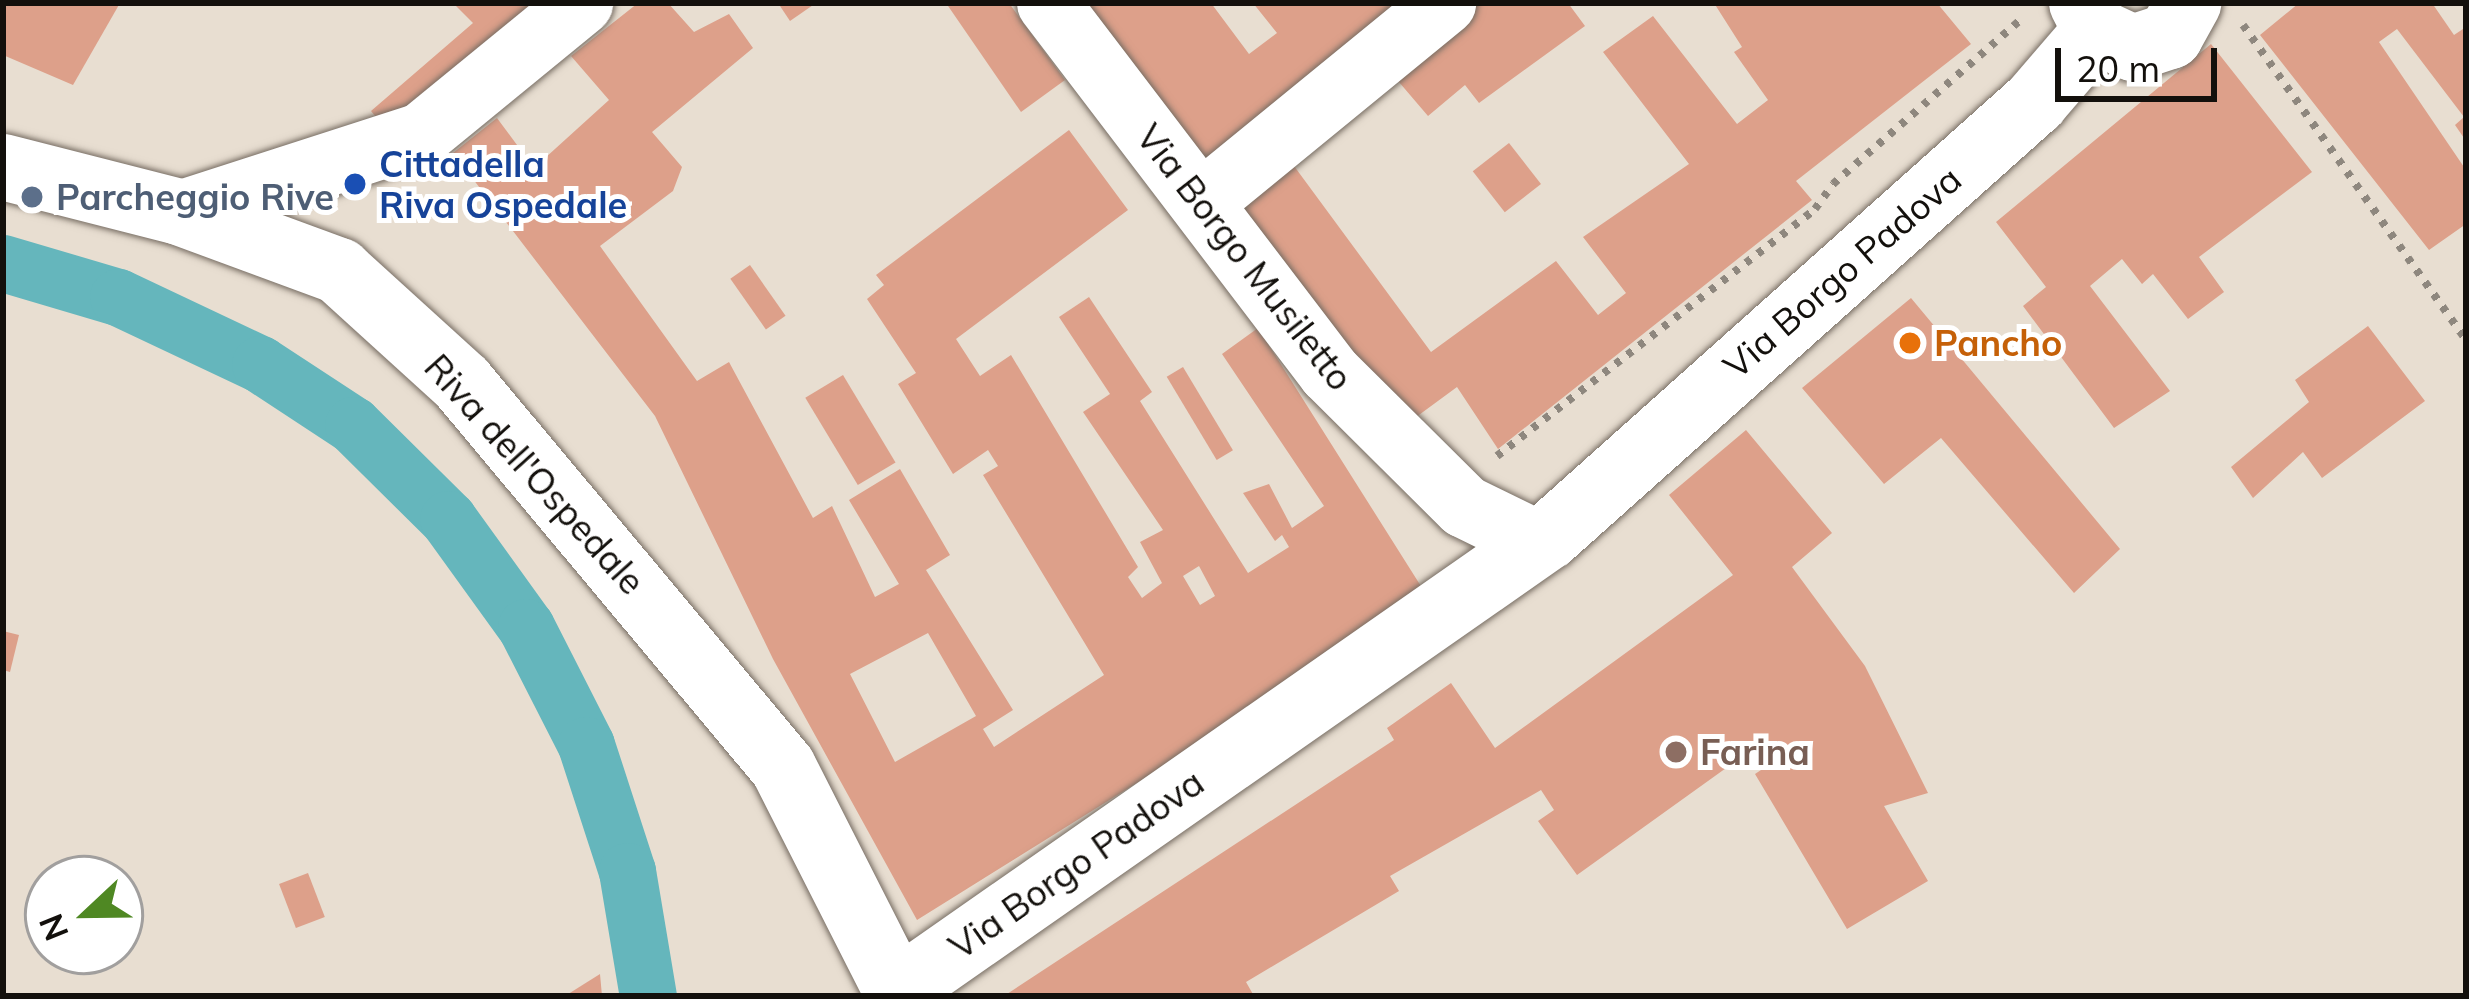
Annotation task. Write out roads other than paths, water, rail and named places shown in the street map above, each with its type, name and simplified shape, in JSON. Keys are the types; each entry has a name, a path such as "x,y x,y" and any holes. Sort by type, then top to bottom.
{"street":[{"path":"179,212 421,134 581,3"},
{"name":"Via Borgo Musiletto","path":"1048,3 1329,372 1464,506 1519,533"},
{"path":"1202,201 1444,3"},
{"name":"Via Borgo Padova","path":"896,994 1549,536 1578,503 2035,102 2089,17 2113,43 2152,45 2213,11"},
{"name":"Riva dell'Ospedale","path":"3,166 179,212 339,271 462,383 783,767 896,994"},
{"name":"Via Borgo Padova","path":"1434,616 1454,588 1519,533 1578,503"}],"waterway":[{"path":"3,263 118,297 260,364 353,425 448,519 526,627 586,745 627,871 648,996"}],"place":[{"name":"Cittadella Riva Ospedale","path":"355,184"},
{"name":"Parcheggio Rive","path":"32,197"},
{"name":"Pancho","path":"1910,343"},
{"name":"Farina","path":"1676,752"}]}
